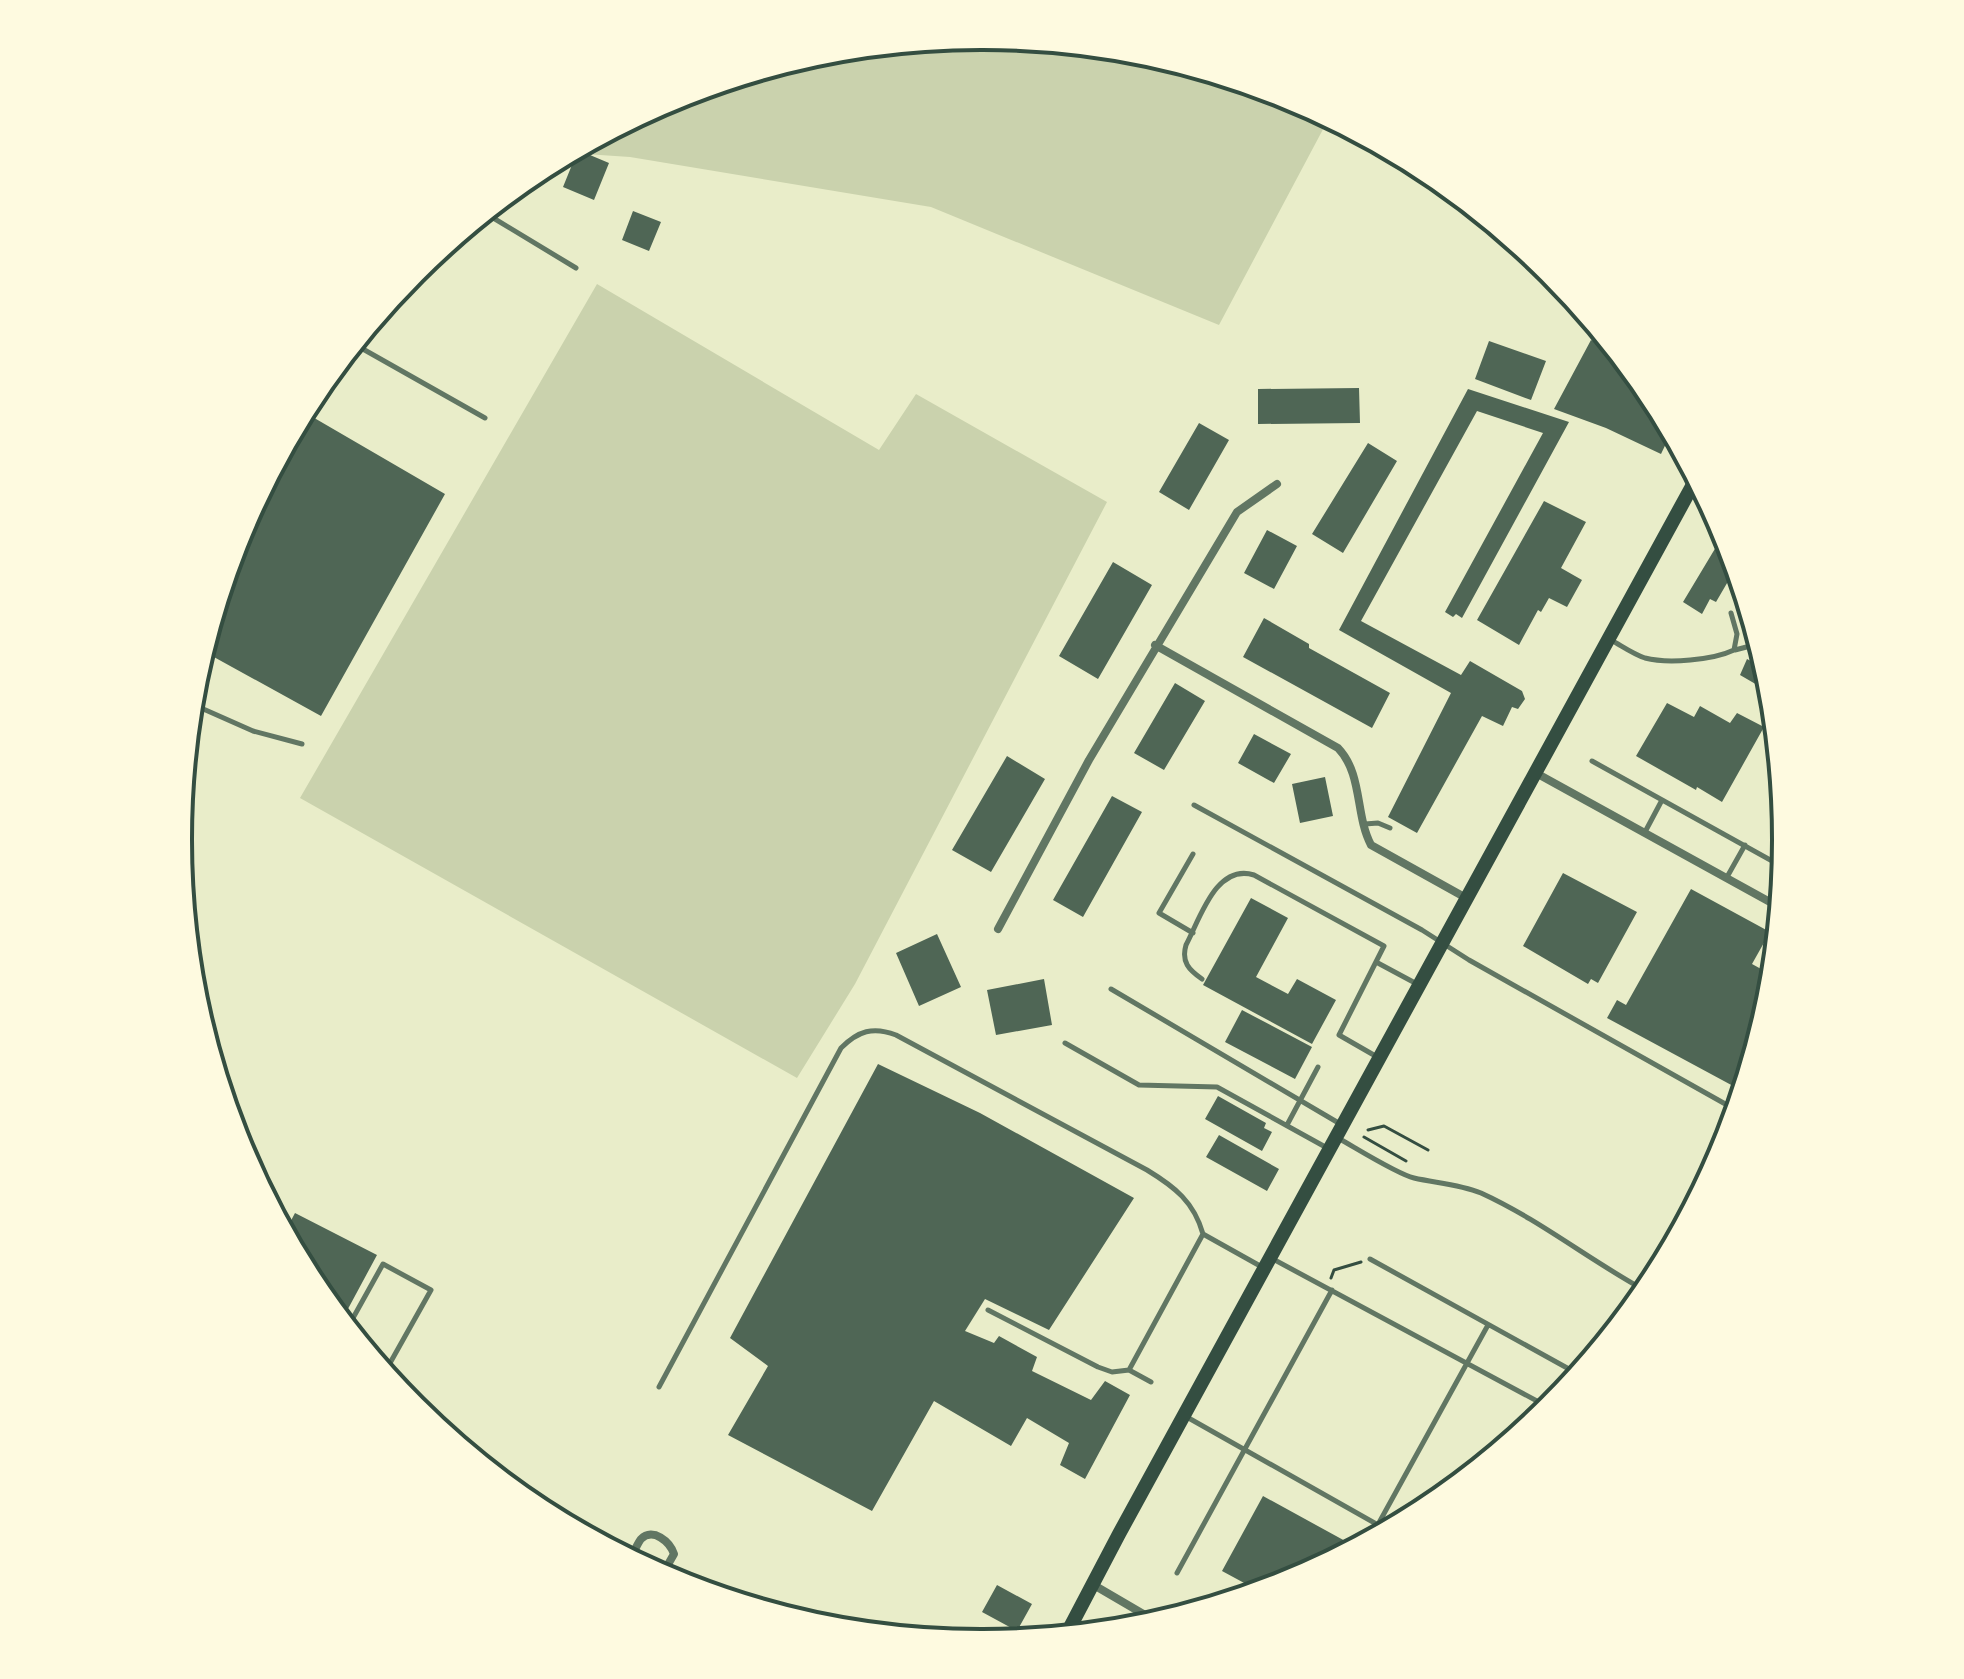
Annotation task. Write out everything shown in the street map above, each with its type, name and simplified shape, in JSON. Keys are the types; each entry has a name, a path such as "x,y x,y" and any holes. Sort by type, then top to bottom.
{"main road":[{"path":"1072,1623 1690,490"}],"street":[{"path":"998,929 1089,760 1237,512 1277,484"},
{"path":"1155,645 1338,748 1352,769 1369,842 1377,851 1468,899"},
{"path":"1536,773 1769,901"},
{"path":"635,1549 641,1539 653,1535 668,1542 674,1554 668,1564"},
{"path":"1091,1584 1141,1613"}],"lane":[{"path":"494,219 576,268"},
{"path":"364,349 485,418"},
{"path":"1731,613 1737,634 1734,650"},
{"path":"1610,639 1646,658 1658,659 1703,658 1748,647"},
{"path":"204,709 253,731 302,744"},
{"path":"1592,761 1771,860"},
{"path":"1645,832 1662,800"},
{"path":"1194,805 1726,1104"},
{"path":"1364,824 1378,823 1390,828"},
{"path":"1727,877 1745,845"},
{"path":"1193,854 1159,913 1193,933"},
{"path":"1202,979 1187,967 1184,957 1193,933 1218,885 1232,874 1245,873 1384,946 1339,1035 1380,1058"},
{"path":"1376,962 1419,986"},
{"path":"1111,989 1299,1101 1337,1137"},
{"path":"659,1387 841,1048 866,1031 880,1029 1147,1170 1188,1201 1203,1234 1129,1370"},
{"path":"1065,1043 1139,1085 1217,1087 1287,1125 1337,1137 1413,1178 1478,1192 1571,1243 1633,1284"},
{"path":"1287,1125 1318,1067"},
{"path":"1203,1234 1332,1290 1537,1401"},
{"path":"1370,1259 1568,1369"},
{"path":"354,1317 383,1264 431,1290 390,1362"},
{"path":"1177,1573 1332,1290"},
{"path":"988,1310 1098,1367 1112,1372 1129,1370 1151,1382"},
{"path":"1380,1521 1488,1325"},
{"path":"1184,1415 1376,1524"}],"path":[{"path":"1368,1130 1384,1126 1428,1150"},
{"path":"1364,1137 1402,1159"},
{"path":"1331,1276 1334,1270 1370,1259"}],"green space":[{"path":"930,52 1034,52 1136,65 1236,92 1324,128 1219,325 931,207 630,157 590,154 633,131 728,92 828,65"},
{"path":"597,284 879,450 916,394 1107,502 855,984 797,1078 300,798"}],"building":[{"path":"589,155 609,163 594,200 563,187 572,165"},
{"path":"633,211 661,222 649,251 622,240"},
{"path":"1591,340 1608,359 1666,444 1661,454 1606,428 1554,409"},
{"path":"1489,341 1546,361 1531,400 1475,379"},
{"path":"1359,388 1360,423 1258,424 1258,389"},
{"path":"1468,389 1569,422 1462,618 1456,614 1453,617 1445,612 1543,433 1477,411 1361,621 1461,675 1470,661 1522,691 1525,699 1518,709 1512,707 1503,726 1482,716 1417,833 1388,817 1451,693 1339,630"},
{"path":"315,418 445,494 321,716 214,657 234,586 253,537 274,490"},
{"path":"1199,423 1229,440 1189,510 1159,492"},
{"path":"1368,443 1397,461 1343,553 1312,534"},
{"path":"1544,501 1586,522 1561,568 1582,580 1567,607 1549,598 1541,612 1538,610 1519,645 1477,620"},
{"path":"1267,530 1297,546 1274,589 1244,573"},
{"path":"1715,548 1728,581 1716,602 1710,599 1702,614 1683,602"},
{"path":"1113,562 1152,585 1098,679 1059,656"},
{"path":"1264,618 1309,644 1309,648 1390,693 1372,728 1243,657"},
{"path":"1747,659 1751,661 1756,684 1740,675"},
{"path":"1175,683 1205,701 1164,770 1134,753"},
{"path":"1667,703 1694,717 1700,706 1730,723 1737,713 1763,727 1722,802 1636,756"},
{"path":"1254,734 1291,754 1274,783 1238,763"},
{"path":"1007,756 1045,779 991,872 952,850"},
{"path":"1325,777 1333,816 1300,823 1292,784"},
{"path":"1112,796 1142,812 1083,917 1053,900"},
{"path":"1563,873 1637,912 1598,983 1591,979 1588,984 1523,946"},
{"path":"1691,889 1766,930 1765,940 1752,964 1760,969 1745,1044 1732,1086 1607,1018 1617,1000 1626,1005"},
{"path":"1251,898 1288,918 1256,977 1288,994 1297,979 1336,1000 1312,1044 1203,985"},
{"path":"937,934 961,987 919,1006 896,953"},
{"path":"1044,979 1052,1025 996,1035 987,990"},
{"path":"1242,1010 1312,1047 1295,1079 1225,1042"},
{"path":"878,1064 980,1113 1134,1198 1049,1330 985,1299 965,1331 994,1343 999,1336 1037,1357 1032,1371 1091,1400 1105,1381 1130,1395 1085,1479 1060,1465 1069,1443 1027,1418 1011,1446 934,1401 872,1511 728,1435 768,1366 730,1338"},
{"path":"1218,1096 1266,1123 1264,1128 1272,1132 1262,1151 1205,1119"},
{"path":"1219,1135 1279,1169 1267,1191 1206,1157"},
{"path":"295,1213 377,1255 348,1309 326,1278 291,1221"},
{"path":"1263,1496 1345,1541 1245,1584 1222,1571"},
{"path":"997,1585 1032,1604 1019,1628 1011,1628 982,1612"}]}
